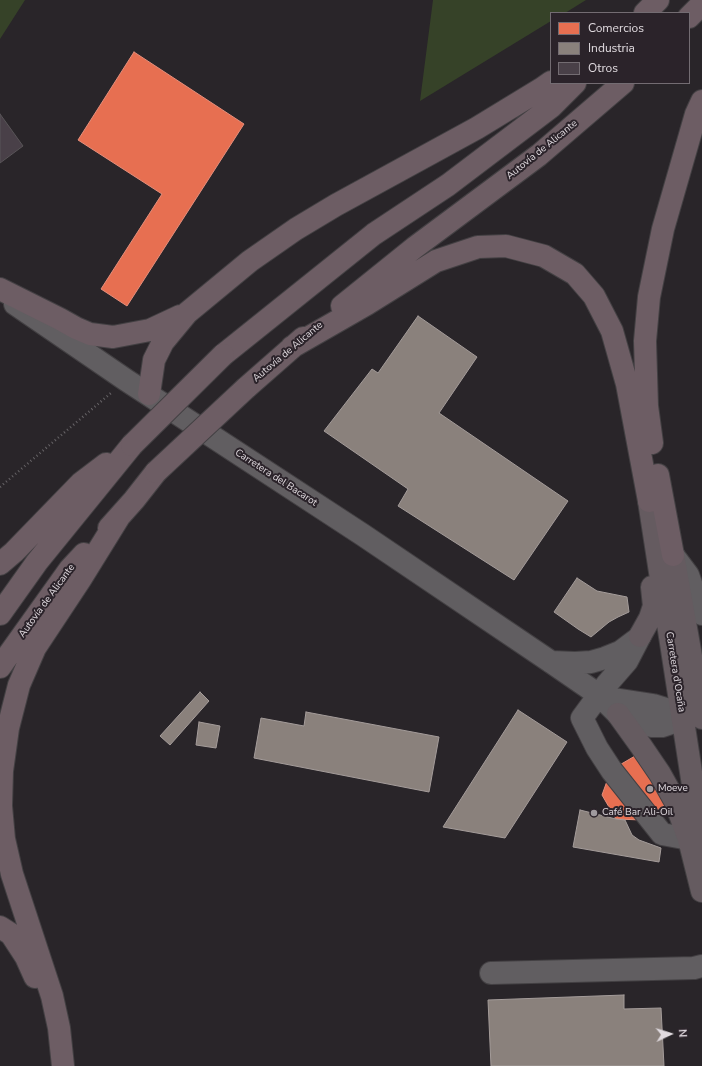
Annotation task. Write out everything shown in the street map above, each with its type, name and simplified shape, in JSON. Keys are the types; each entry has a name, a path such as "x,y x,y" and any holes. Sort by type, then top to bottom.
{"highway":[{"path":"646,12 658,0"},
{"path":"690,17 702,4"},
{"path":"149,394 154,360 163,342 187,312 250,261 296,229 336,205 477,128 550,83"},
{"path":"0,614 37,562 132,446 223,355 374,234 448,185 551,107 574,84"},
{"name":"Autovía de Alicante","path":"0,667 70,569 119,517 156,472 292,347 414,248 539,155 622,84"},
{"path":"673,555 650,433 647,406 645,341 649,297 663,229 696,114 702,101"},
{"path":"292,347 367,304 436,261 478,247 506,246 544,256 575,274 594,296 612,331 627,384 649,501"},
{"path":"0,289 90,334 112,337 150,330 187,312"},
{"path":"0,564 14,552 81,482 132,446"},
{"path":"63,1066 59,1028 52,996 12,874 4,839 1,806 2,771 8,728 19,685 35,648 119,517"},
{"path":"0,927 11,934 26,957 37,982 44,1008 51,1051 51,1066"}],"main road":[{"name":"Carretera d'Ocaña","path":"649,501 692,717"},
{"path":"640,636 650,618 654,606 643,529 649,501"},
{"name":"Carretera d'Ocaña","path":"673,555 677,576 692,717 696,841"},
{"path":"618,714 660,774 696,841 702,891"},
{"path":"692,717 702,783"}],"street":[{"name":"Carretera del Bacarot","path":"0,295 126,380 356,530 551,662 599,695 618,714 629,721 652,726 662,726 692,717"},
{"path":"673,555 688,575 702,614"},
{"path":"551,662 591,662 605,658 620,652 640,636"},
{"path":"640,636 627,661 607,684 582,718 597,748 612,771 662,834 696,841"},
{"name":"Carretera del Bacarot","path":"599,695 614,699 653,705 692,717"},
{"path":"491,974 694,968 702,966"}],"path":[{"path":"0,487 126,380"}],"green space":[{"path":"0,0 25,0 0,39"},
{"path":"433,0 586,0 567,12 550,12 550,22 420,101"}],"building: Comercios":[{"path":"134,52 244,124 127,306 101,289 162,194 78,140"},
{"path":"635,756 666,804 642,820 616,819 602,795 611,770"}],"building: Industria":[{"path":"418,316 477,357 439,413 568,501 514,580 398,506 408,489 324,431 372,369 378,373"},
{"path":"577,578 597,591 627,597 629,612 609,622 591,637 578,629 554,612"},
{"path":"200,692 209,701 170,745 160,736"},
{"path":"518,710 567,742 505,838 443,827"},
{"path":"306,712 439,737 429,792 254,758 261,718 304,726"},
{"path":"199,722 220,726 216,748 196,745"},
{"path":"580,810 625,820 632,835 639,840 661,848 659,862 573,847"},
{"path":"624,995 624,1009 661,1008 664,1066 491,1066 488,1000"}],"building: Otros":[{"path":"0,114 23,146 0,163"}],"place":[{"name":"Moeve","path":"650,789"},
{"name":"Café Bar Ali-Oil","path":"594,813"}]}
